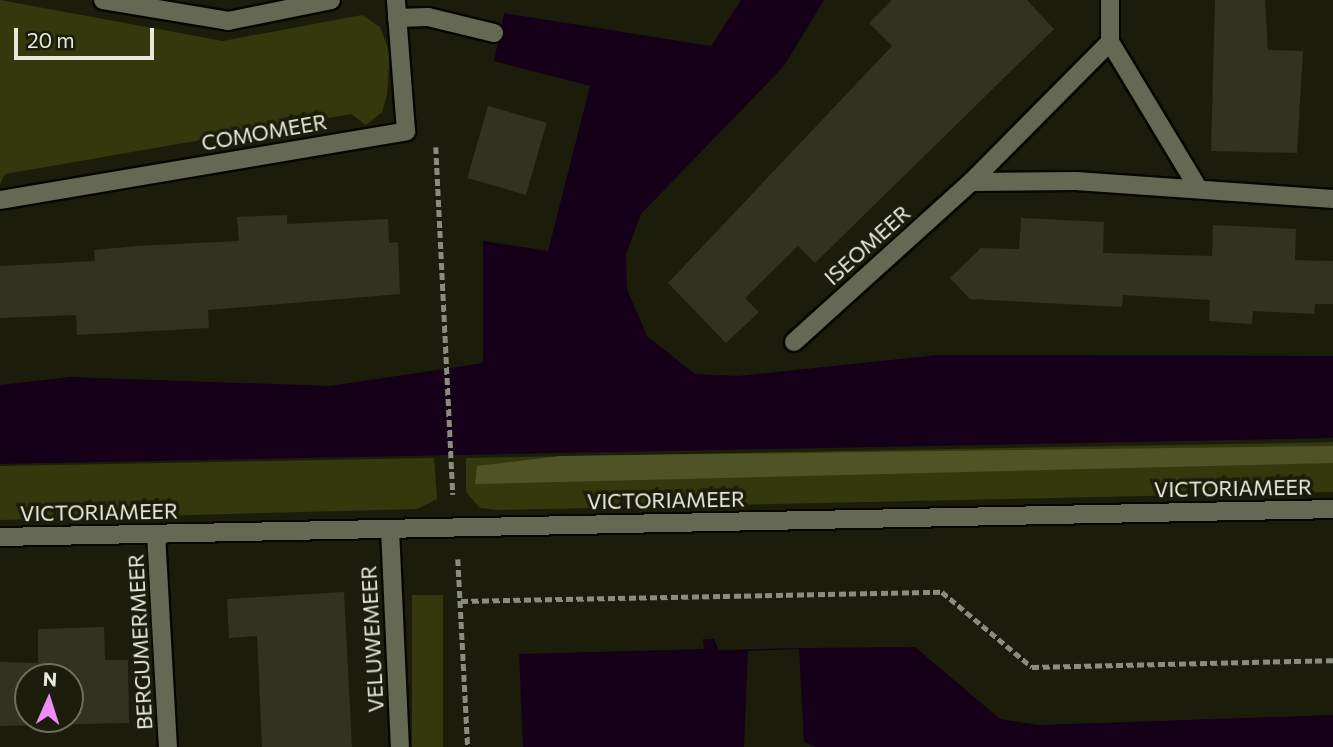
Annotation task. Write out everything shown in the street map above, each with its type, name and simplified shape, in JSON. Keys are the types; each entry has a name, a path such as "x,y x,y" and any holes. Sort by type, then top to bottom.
{"street":[{"path":"103,0 229,21 331,0"},
{"path":"1110,0 1110,42 1198,188"},
{"path":"406,131 397,9 494,33"},
{"name":"ISEOMEER","path":"794,342 971,182 1110,42"},
{"name":"COMOMEER","path":"0,200 406,131"},
{"path":"971,182 1198,188 1333,199"},
{"name":"VICTORIAMEER","path":"0,537 1333,509"},
{"name":"VELUWEMEER","path":"390,529 401,747"},
{"name":"BERGUMERMEER","path":"156,534 168,747"}],"path":[{"path":"406,131 435,128 452,487"},
{"path":"456,528 468,747"},
{"path":"461,601 942,592 1032,667 1333,660"}],"green space":[{"path":"0,0 223,41 362,15 380,27 390,53 387,95 382,112 366,125 351,114 5,174 0,184"},
{"path":"1333,442 1333,492 498,510 480,508 466,492 466,458"},
{"path":"1333,446 1333,463 475,484 477,466 561,456"},
{"path":"434,458 437,499 417,509 0,520 0,466"},
{"path":"412,595 443,595 443,747 412,747"}],"shaded area":[{"path":"741,0 824,0 784,66 641,214 626,254 627,289 647,336 695,374 738,376 938,355 1333,356 1333,438 0,464 0,385 70,377 330,386 483,363 483,241 548,251 590,86 494,61 504,13 711,46"},
{"path":"703,639 714,639 719,650 915,647 1000,719 1040,725 1333,715 1333,747 816,747 804,742 799,649 748,651 744,747 523,747 519,654 704,649"}],"building":[{"path":"892,0 1027,0 1054,29 815,263 798,246 745,298 759,312 726,343 668,283 892,46 869,23"},
{"path":"1215,0 1265,0 1268,50 1303,51 1297,153 1211,151"},
{"path":"488,106 547,123 526,195 467,178"},
{"path":"287,215 287,224 388,219 389,243 398,242 400,294 208,310 209,328 77,335 76,315 0,318 0,266 95,261 94,250 239,241 237,217"},
{"path":"1021,218 1104,222 1103,253 1212,256 1213,225 1296,229 1295,260 1333,261 1333,304 1315,304 1314,314 1253,311 1252,324 1209,321 1210,300 1123,295 1122,307 970,299 950,278 981,248 1019,249"},
{"path":"344,592 352,747 262,747 257,636 229,638 227,599"},
{"path":"104,627 105,660 128,660 129,723 84,724 84,663 38,663 38,629"},
{"path":"0,662 38,663 14,663 14,726 0,726"}]}
